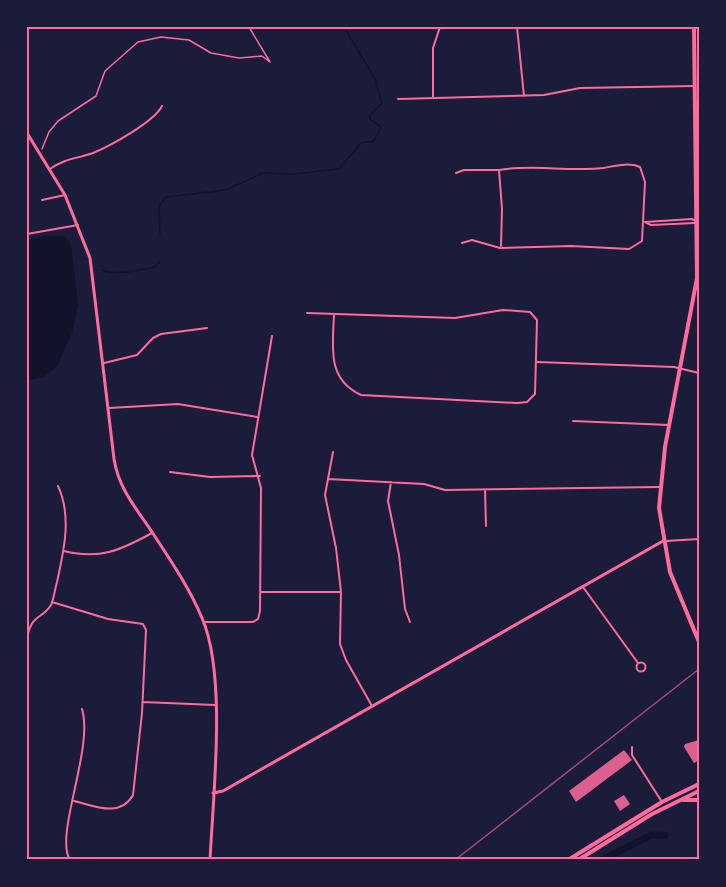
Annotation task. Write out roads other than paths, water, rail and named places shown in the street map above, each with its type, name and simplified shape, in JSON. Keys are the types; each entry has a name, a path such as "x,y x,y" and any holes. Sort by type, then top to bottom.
{"main road":[{"path":"694,27 697,278 669,425 660,487 663,541 678,596 699,642"},
{"path":"568,860 662,802 699,784"},
{"path":"578,860 699,791"},
{"path":"679,801 699,800"}],"street":[{"path":"433,98 432,55 440,27"},
{"path":"517,27 524,96"},
{"path":"398,99 524,96 580,88 695,86"},
{"path":"50,169 67,158 98,150 153,118 162,106"},
{"path":"27,133 65,195 92,266 119,480 128,500 152,533 204,622 212,656 215,705 210,860"},
{"path":"456,172 528,167 575,171 635,165 640,167 644,174 645,222 642,241 629,249 571,246 500,248 472,240 462,243"},
{"path":"499,170 502,209 500,248"},
{"path":"42,200 65,195"},
{"path":"645,222 651,225 698,222"},
{"path":"27,234 78,225"},
{"path":"307,313 455,318 494,311 528,311 537,320 535,394 530,400 522,403 361,395 344,385 336,371 333,350 334,314"},
{"path":"104,363 137,355 160,334 207,328"},
{"path":"204,622 255,621 260,612 260,476 252,455 273,336"},
{"path":"537,362 681,369 699,373"},
{"path":"109,408 178,404 257,417"},
{"path":"573,421 669,425"},
{"path":"333,452 325,502 336,548 341,592 342,651 372,706"},
{"path":"170,472 210,477 260,476"},
{"path":"328,479 424,484 446,489 660,487"},
{"path":"391,482 388,501 399,555 406,616 410,622"},
{"path":"27,637 28,624 52,602 63,551 66,523 63,496 58,486"},
{"path":"485,489 486,526"},
{"path":"63,551 90,556 126,546 152,533"},
{"path":"213,793 224,791 663,541 699,539"},
{"path":"583,586 638,663"},
{"path":"260,592 341,592"},
{"path":"52,602 108,619 143,624 146,660 135,789 130,800 115,809 74,801"},
{"path":"143,702 215,705"},
{"path":"70,860 65,842 74,801 85,720 82,709"},
{"path":"632,747 632,755 662,802"}],"waterway":[{"path":"160,234 159,206 166,197 226,190 263,173 293,174 339,169 362,142 373,142 381,127 370,119 370,115 382,103 375,79 344,27"},
{"path":"102,270 108,272 135,271 155,267 160,261"},
{"path":"602,860 651,835 665,835"}],"railway":[{"path":"455,860 699,669"}]}
